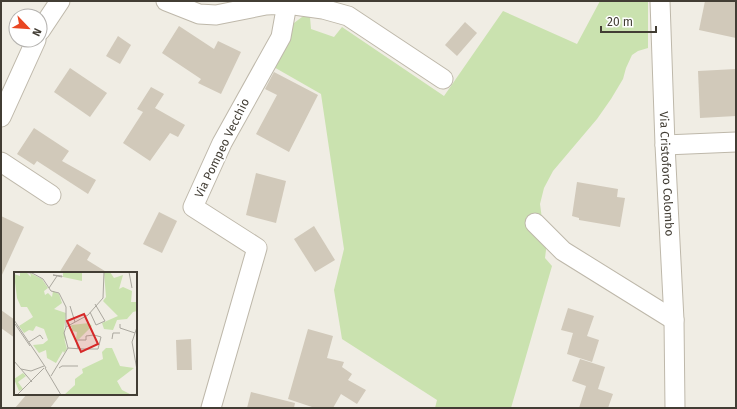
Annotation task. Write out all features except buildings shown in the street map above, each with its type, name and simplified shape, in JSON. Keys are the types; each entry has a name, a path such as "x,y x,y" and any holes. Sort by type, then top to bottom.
{"street":[{"path":"48,19 60,1"},
{"path":"166,1 199,14 216,15 266,5 287,4 323,9 348,16 443,79"},
{"name":"Via Cristoforo Colombo","path":"660,1 665,145 674,320 675,408"},
{"name":"Via Pompeo Vecchio","path":"211,408 256,248 193,207 222,142 281,37 287,4"},
{"path":"1,117 32,48"},
{"path":"665,145 736,142"},
{"path":"1,162 51,194"},
{"path":"535,223 563,251 674,320"}],"green space":[{"path":"600,1 648,1 648,48 638,51 632,55 623,79 611,99 597,119 553,171 544,188 540,204 542,219 526,217 526,227 547,242 545,258 552,266 511,408 435,408 437,400 342,339 334,290 344,249 321,94 272,66 294,23 302,17 310,17 311,29 334,37 342,27 444,96 503,11 577,44"}]}
